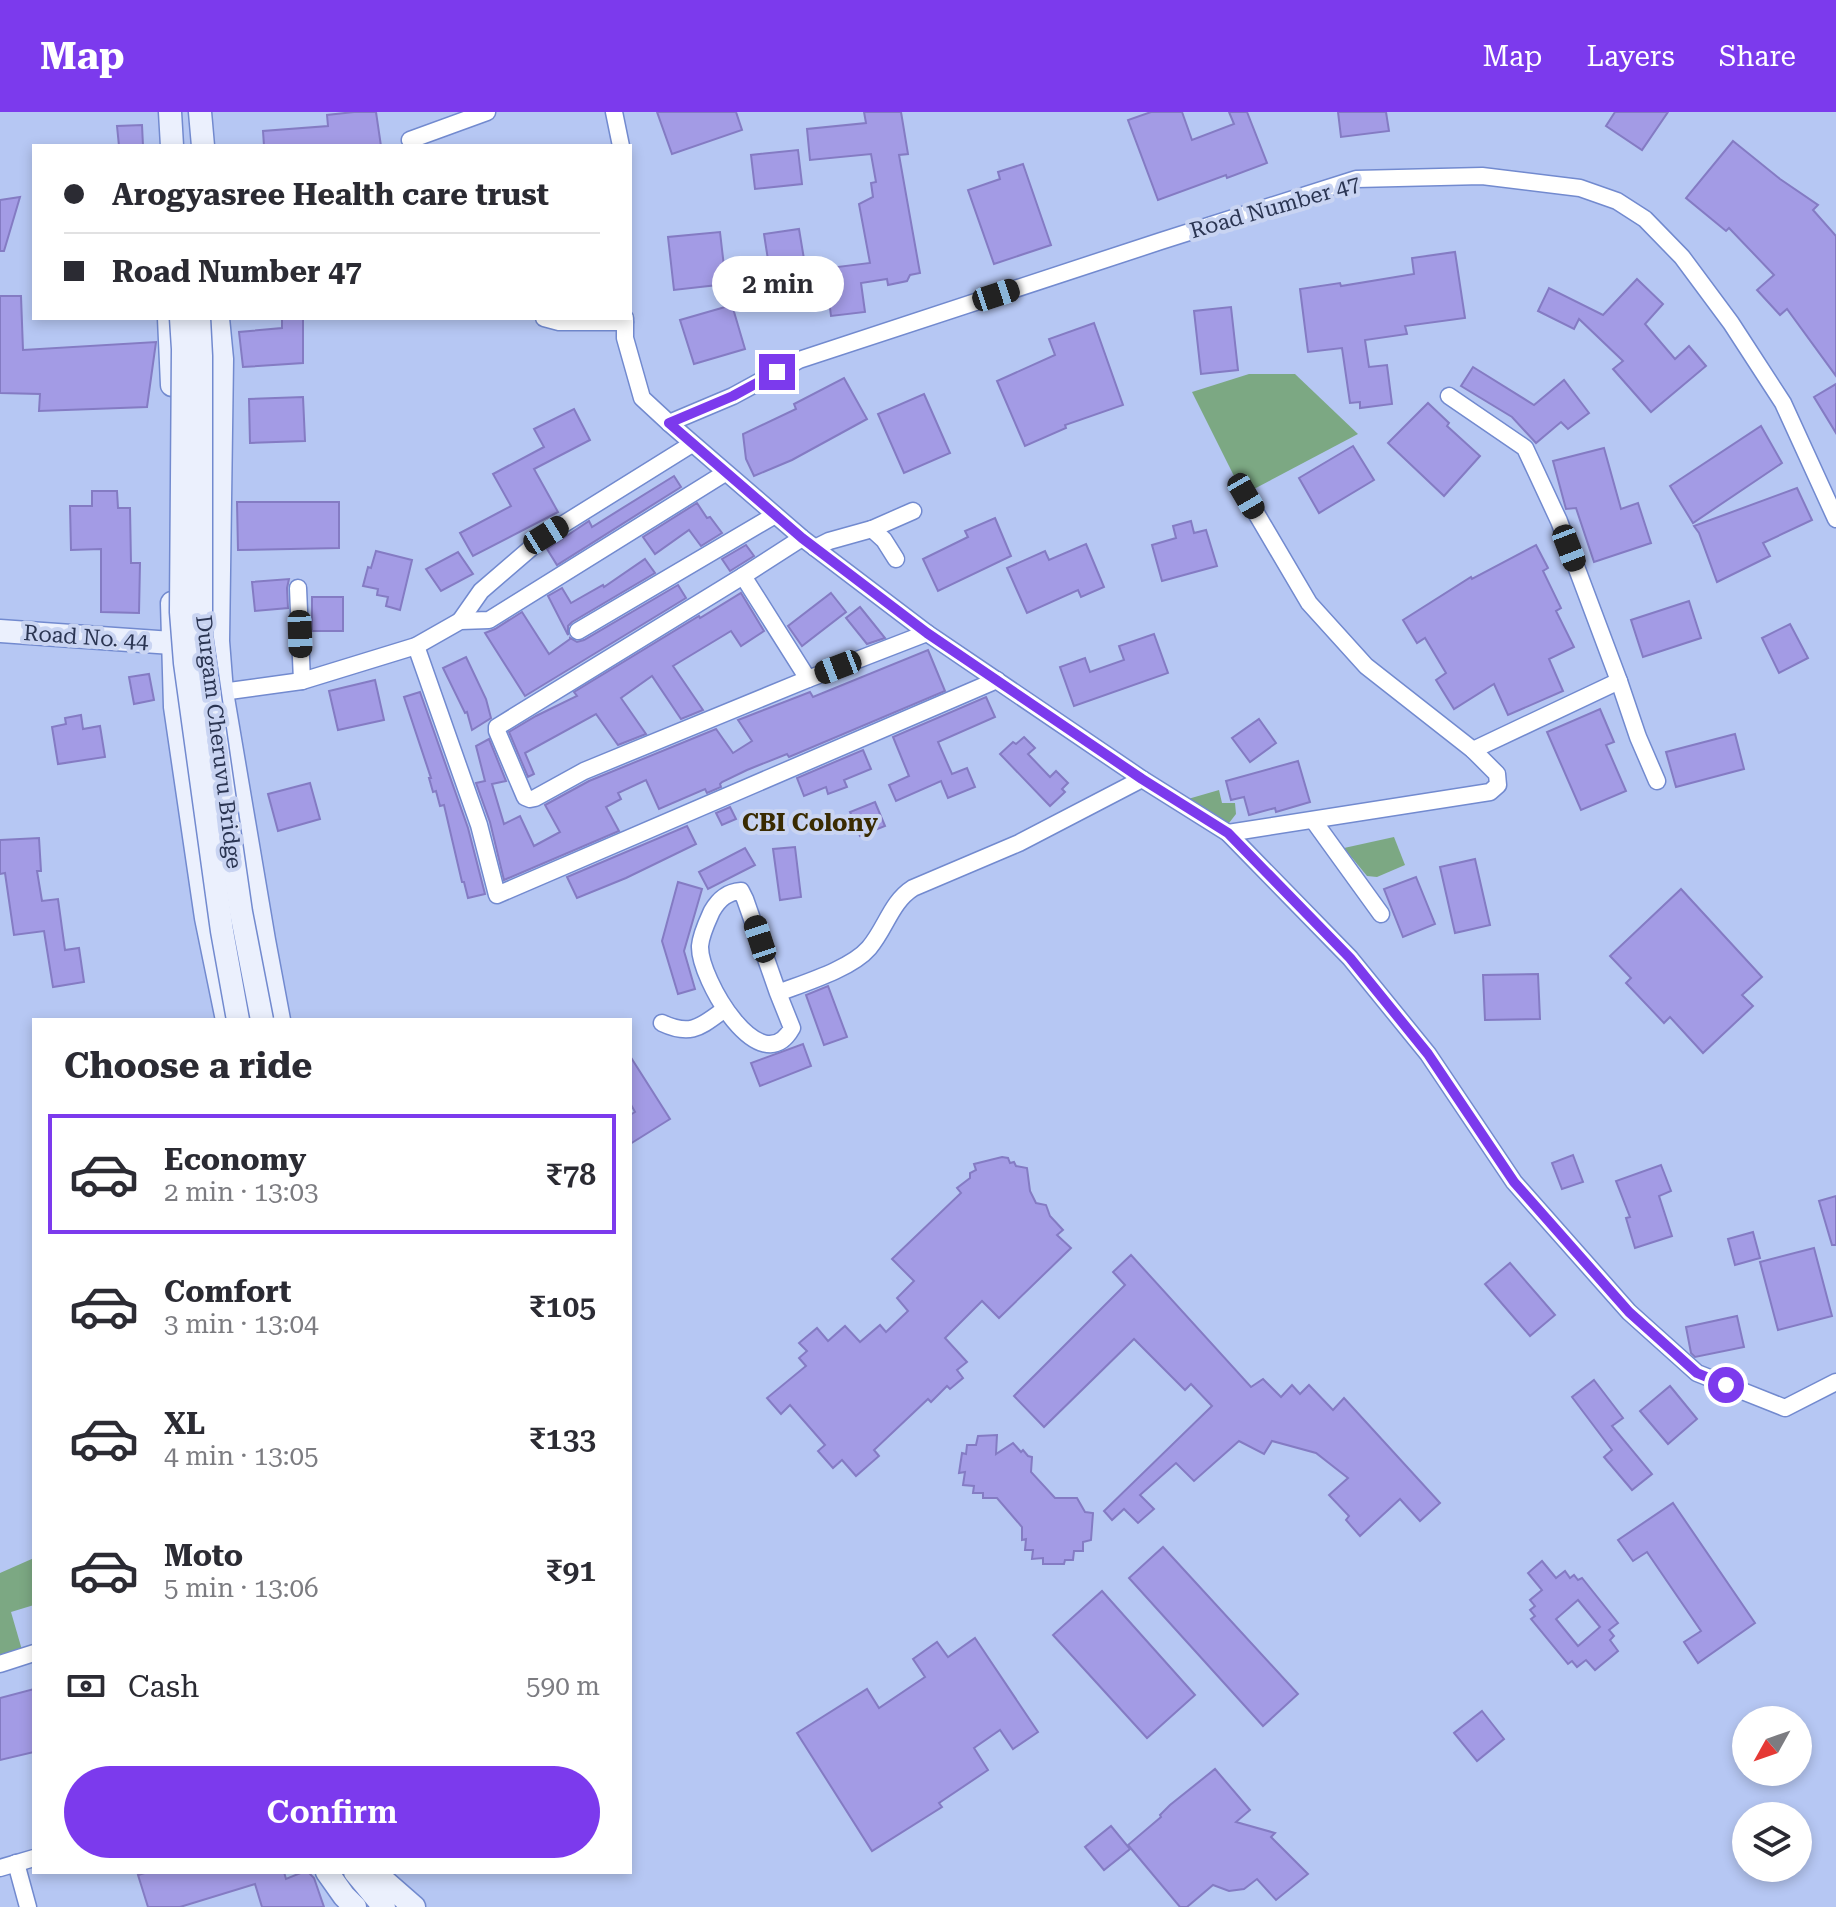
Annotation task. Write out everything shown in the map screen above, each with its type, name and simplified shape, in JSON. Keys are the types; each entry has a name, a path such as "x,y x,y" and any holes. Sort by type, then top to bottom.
{"main road":[{"path":"159,112 159,144"},
{"path":"170,112 172,144"},
{"path":"188,112 190,144"},
{"path":"200,112 203,144"},
{"path":"169,320 175,707 206,918 227,1018"},
{"name":"Durgam Cheruvu Bridge","path":"181,320 181,612 185,663 222,931 238,1018"},
{"name":"Durgam Cheruvu Bridge","path":"199,320 201,635 241,912 262,1018"},
{"path":"218,320 222,359 218,641 222,692 279,1018"},
{"name":"Road No. 44","path":"0,631 172,643"},
{"path":"206,918 264,940"},
{"path":"317,1874 339,1907"},
{"path":"328,1874 355,1907"},
{"path":"358,1874 393,1902 414,1907"},
{"path":"375,1874 393,1902"}],"street":[{"path":"410,140 487,112"},
{"path":"614,112 621,144"},
{"name":"Road Number 47","path":"669,423 733,396 799,360 1356,179 1482,176 1580,188 1617,201 1645,219 1682,257 1731,323 1783,403 1836,519"},
{"path":"552,320 625,320 625,338 642,398 725,473 808,543 927,633 1142,779 1228,833 1350,958 1428,1054 1514,1182 1629,1312 1697,1373 1785,1408 1836,1382"},
{"path":"1449,396 1525,448 1559,521 1657,781"},
{"path":"222,692 302,681 416,646 460,621 481,591 546,535 692,444"},
{"path":"460,621 489,620 725,473"},
{"path":"1228,833 1490,792 1498,785 1497,774 1473,750 1366,666 1318,614 1246,496"},
{"path":"913,511 872,529 829,541 808,543 743,576 497,727 497,731 525,797 535,798 584,771 927,633"},
{"path":"578,631 775,515"},
{"path":"872,529 884,540 896,559"},
{"path":"743,576 808,679"},
{"path":"298,588 302,681"},
{"path":"416,646 479,825 497,895 997,680"},
{"path":"1473,750 1619,681"},
{"path":"778,993 849,964 866,952 879,936 901,896 913,888 1019,843 1142,779"},
{"path":"1313,820 1381,914"},
{"path":"741,891 745,899 778,993 792,1028 786,1038 773,1044 754,1041 725,1009 702,965 700,946 706,923 716,903 730,892 741,891"},
{"path":"662,1023 675,1029 689,1030 725,1009"},
{"path":"0,1664 32,1654"},
{"path":"28,1907 8,1866 32,1859"}],"green space":[{"path":"1249,374 1295,374 1358,434 1254,489 1238,484 1192,392"},
{"path":"1219,790 1222,803 1235,803 1236,814 1229,823 1220,825 1188,799"},
{"path":"1394,837 1405,865 1377,877 1367,876 1344,848"},
{"path":"32,1559 32,1606 11,1612 22,1650 0,1656 0,1573"}],"building":[{"path":"376,112 381,144 264,144 263,131 328,126 327,115"},
{"path":"657,112 736,112 742,130 672,154"},
{"path":"864,112 901,112 908,154 899,155 920,273 910,275 907,281 888,285 887,279 861,283 865,312 831,316 829,300 776,309 774,293 792,287 790,277 771,279 764,234 799,229 806,271 870,263 859,204 873,197 871,183 876,182 871,154 810,160 807,129 866,123"},
{"path":"1151,112 1182,112 1192,140 1234,124 1229,112 1247,112 1267,163 1158,200 1128,120"},
{"path":"1338,112 1386,112 1389,131 1341,137"},
{"path":"1615,112 1668,112 1642,150 1606,126"},
{"path":"142,125 143,144 119,144 117,126"},
{"path":"1733,141 1818,205 1813,210 1836,236 1836,376 1787,309 1780,315 1757,290 1774,275 1729,228 1726,231 1686,198"},
{"path":"798,150 802,184 755,189 751,155"},
{"path":"1023,164 1051,245 994,264 968,190 1000,179 998,172"},
{"path":"20,197 4,251 0,251 0,200"},
{"path":"720,232 726,284 674,290 668,237"},
{"path":"1455,252 1465,318 1405,326 1407,334 1365,340 1369,367 1387,365 1392,404 1360,408 1360,402 1350,403 1342,348 1308,352 1300,289 1414,274 1412,258"},
{"path":"1637,279 1663,304 1645,324 1675,359 1689,346 1706,366 1651,412 1613,369 1623,361 1579,319 1574,329 1538,311 1549,288 1603,315"},
{"path":"0,296 21,296 23,350 156,342 147,407 39,411 40,394 0,393"},
{"path":"732,305 745,349 694,364 680,320"},
{"path":"1231,307 1238,370 1201,374 1194,311"},
{"path":"282,320 303,320 303,363 243,367 239,332 282,328"},
{"path":"1094,323 1123,405 1065,425 1066,428 1025,446 997,381 1055,355 1049,339"},
{"path":"1473,367 1534,405 1564,380 1589,413 1568,429 1561,422 1536,443 1512,417 1461,386"},
{"path":"844,378 867,419 792,460 754,476 746,459 743,434 796,409 794,404"},
{"path":"1836,384 1836,433 1814,397"},
{"path":"924,394 950,453 904,473 878,414"},
{"path":"303,397 305,441 250,443 249,399"},
{"path":"1428,403 1449,423 1447,426 1480,456 1444,496 1388,443"},
{"path":"574,409 590,440 534,469 558,512 473,556 460,533 511,506 493,474 544,447 534,429"},
{"path":"1761,426 1782,463 1693,523 1670,486"},
{"path":"1353,446 1374,480 1319,513 1299,478"},
{"path":"1604,448 1621,509 1638,503 1651,543 1594,562 1576,508 1566,509 1553,461"},
{"path":"674,476 681,487 557,565 547,549 589,521 592,527"},
{"path":"1797,488 1812,520 1763,543 1770,556 1717,582 1694,526"},
{"path":"92,491 117,491 118,508 130,508 131,563 140,563 139,613 101,612 101,549 71,550 70,506 92,506"},
{"path":"237,502 339,502 339,548 238,550"},
{"path":"697,503 722,533 701,546 689,530 655,554 643,537"},
{"path":"995,518 1011,556 938,591 923,559 968,537 965,531"},
{"path":"1191,521 1194,533 1206,530 1217,566 1162,581 1152,545 1176,538 1173,526"},
{"path":"1086,544 1104,587 1081,597 1078,590 1027,613 1007,568 1045,551 1049,560"},
{"path":"746,545 754,556 730,571 722,559"},
{"path":"1536,545 1548,568 1543,571 1561,608 1556,611 1574,647 1549,659 1563,691 1508,715 1494,684 1454,709 1436,680 1446,673 1425,638 1417,643 1403,620 1471,577"},
{"path":"376,551 412,560 400,610 386,606 388,597 377,595 378,589 363,586"},
{"path":"458,552 473,574 441,591 426,569"},
{"path":"645,559 655,573 572,622 568,626 568,635 548,596 562,588 571,603 604,587"},
{"path":"289,579 288,608 255,611 252,582"},
{"path":"678,585 686,598 525,696 485,633 522,612 549,654 570,638 577,642 584,640"},
{"path":"741,593 764,631 741,646 731,631 673,666 703,710 681,719 652,676 621,698 646,734 618,745 596,714 525,753 534,774 528,777 509,732 577,696 574,692"},
{"path":"831,593 846,612 802,646 788,626"},
{"path":"312,597 343,597 343,631 312,631"},
{"path":"1689,601 1701,638 1643,657 1631,620"},
{"path":"860,607 885,638 867,644 846,618"},
{"path":"1790,624 1808,658 1779,673 1762,638"},
{"path":"1154,634 1168,673 1074,706 1060,667 1085,658 1090,672 1124,660 1119,646"},
{"path":"928,650 945,691 789,757 787,754 747,770 707,793 705,789 659,809 646,780 618,793 621,799 606,807 619,831 504,880 490,822 476,783 485,781 476,746 489,739 506,781 492,784 504,824 520,816 534,846 560,832 545,805 589,781 716,729 733,753 752,741 738,720 810,692 813,697"},
{"path":"466,657 486,699 491,718 472,730 467,712 443,668"},
{"path":"149,674 154,700 134,704 129,677"},
{"path":"375,680 384,720 338,730 329,691"},
{"path":"420,692 468,828 485,894 468,898 444,805 440,806 436,791 433,792 404,697"},
{"path":"986,697 995,717 938,742 952,774 967,768 975,787 948,798 941,781 896,801 889,785 909,776 893,737"},
{"path":"1600,709 1614,742 1606,745 1626,791 1581,810 1547,732"},
{"path":"81,715 83,729 100,726 105,757 58,764 52,727 66,724 65,718"},
{"path":"1259,719 1276,743 1250,762 1232,738"},
{"path":"1735,734 1744,769 1676,787 1666,752"},
{"path":"1024,737 1035,748 1028,754 1050,777 1056,771 1068,783 1062,789 1065,792 1050,806 1000,754"},
{"path":"863,750 871,769 844,780 847,787 828,794 826,787 804,796 797,778"},
{"path":"1298,761 1310,802 1276,812 1275,808 1249,815 1244,797 1231,800 1226,781"},
{"path":"310,783 320,819 278,831 268,794"},
{"path":"875,802 885,826 860,836 850,812"},
{"path":"730,807 736,819 722,825 716,813"},
{"path":"687,826 696,844 577,898 567,877"},
{"path":"39,838 41,871 37,871 42,901 58,899 65,950 79,948 84,982 53,987 44,931 14,935 5,873 0,874 0,840"},
{"path":"795,847 801,897 780,900 773,849"},
{"path":"745,848 755,865 708,889 699,872"},
{"path":"1475,859 1490,925 1455,933 1440,867"},
{"path":"1416,877 1435,924 1403,937 1384,889"},
{"path":"678,882 702,889 684,951 695,989 678,994 662,941"},
{"path":"1681,889 1762,977 1742,995 1753,1006 1703,1053 1670,1017 1664,1023 1626,983 1631,978 1610,956"},
{"path":"1538,974 1540,1019 1485,1020 1483,975"},
{"path":"828,986 847,1037 824,1045 806,995"},
{"path":"803,1044 811,1066 760,1086 751,1063"},
{"path":"632,1059 670,1119 632,1143 632,1114 635,1112 632,1107"},
{"path":"1573,1155 1583,1182 1562,1189 1552,1163"},
{"path":"1008,1158 1016,1166 1027,1168 1030,1191 1036,1203 1046,1205 1050,1216 1063,1230 1057,1235 1071,1248 999,1318 982,1301 945,1338 967,1362 957,1370 963,1378 950,1389 947,1386 931,1402 928,1399 874,1450 879,1456 856,1476 842,1460 833,1468 818,1451 825,1445 790,1405 781,1414 767,1398 806,1366 799,1358 807,1351 799,1343 817,1328 828,1341 845,1326 860,1342 880,1325 886,1332 908,1311 897,1298 914,1281 892,1259 961,1193 957,1188 976,1170 974,1164"},
{"path":"1661,1165 1671,1191 1659,1196 1672,1236 1635,1248 1626,1218 1630,1217 1616,1181"},
{"path":"1836,1196 1836,1245 1832,1245 1819,1201"},
{"path":"1753,1232 1760,1258 1735,1265 1728,1239"},
{"path":"1814,1248 1832,1316 1778,1330 1760,1262"},
{"path":"1131,1255 1251,1387 1263,1379 1281,1397 1292,1385 1300,1394 1309,1385 1333,1410 1344,1398 1440,1503 1420,1521 1400,1499 1360,1536 1346,1520 1349,1516 1329,1495 1348,1478 1316,1453 1272,1441 1264,1454 1239,1441 1194,1481 1176,1463 1140,1495 1154,1509 1138,1523 1124,1509 1112,1520 1104,1511 1212,1406 1191,1384 1185,1390 1134,1339 1044,1427 1014,1396 1125,1285 1113,1272"},
{"path":"1510,1263 1555,1315 1530,1336 1485,1284"},
{"path":"1737,1316 1744,1347 1695,1357 1691,1353 1686,1327"},
{"path":"1594,1380 1623,1418 1612,1426 1652,1474 1632,1490 1604,1457 1612,1450 1572,1397"},
{"path":"1670,1386 1697,1419 1668,1444 1640,1411"},
{"path":"997,1435 996,1454 1013,1443 1021,1452 1023,1450 1032,1457 1031,1472 1055,1498 1077,1498 1085,1512 1093,1513 1091,1540 1083,1542 1083,1551 1074,1551 1073,1560 1065,1560 1064,1564 1043,1564 1043,1558 1032,1559 1033,1550 1025,1550 1026,1539 1022,1540 1022,1527 997,1498 983,1498 983,1493 973,1493 974,1486 963,1485 965,1472 959,1473 962,1453 966,1454 967,1445 976,1445 978,1436"},
{"path":"1673,1503 1755,1623 1698,1663 1684,1642 1701,1631 1647,1552 1633,1561 1618,1540"},
{"path":"1163,1547 1298,1694 1263,1726 1129,1578"},
{"path":"1542,1561 1556,1578 1565,1571 1570,1578 1574,1575 1578,1580 1582,1578 1618,1623 1609,1630 1614,1636 1610,1640 1618,1651 1595,1670 1586,1660 1577,1667 1572,1661 1568,1664 1531,1619 1535,1616 1530,1610 1535,1606 1530,1600 1542,1590 1528,1573","holes":["1578,1600 1600,1627 1578,1646 1556,1619"]},
{"path":"1102,1591 1195,1695 1147,1738 1053,1635"},
{"path":"975,1638 1038,1732 1013,1749 1000,1730 974,1748 988,1770 939,1803 942,1807 872,1851 797,1733 867,1689 879,1708 925,1677 913,1659 937,1642 948,1657"},
{"path":"32,1690 32,1752 0,1760 0,1698"},
{"path":"1482,1711 1504,1739 1477,1761 1454,1733"},
{"path":"1215,1769 1250,1810 1236,1822 1275,1833 1271,1837 1308,1874 1276,1900 1257,1879 1244,1889 1229,1891 1213,1885 1187,1907 1180,1907 1128,1845 1161,1817 1170,1805"},
{"path":"1111,1826 1130,1849 1104,1870 1085,1847"},
{"path":"285,1874 286,1879 298,1874 310,1874 324,1907 262,1907 255,1884 180,1907 148,1907 138,1875"}],"district":[{"name":"CBI Colony","path":"810,823"}],"route":[{"path":"777,372 733,396 669,423 802,538 927,633 1142,779 1228,833 1350,958 1428,1054 1514,1182 1629,1312 1697,1373 1726,1385"}]}
